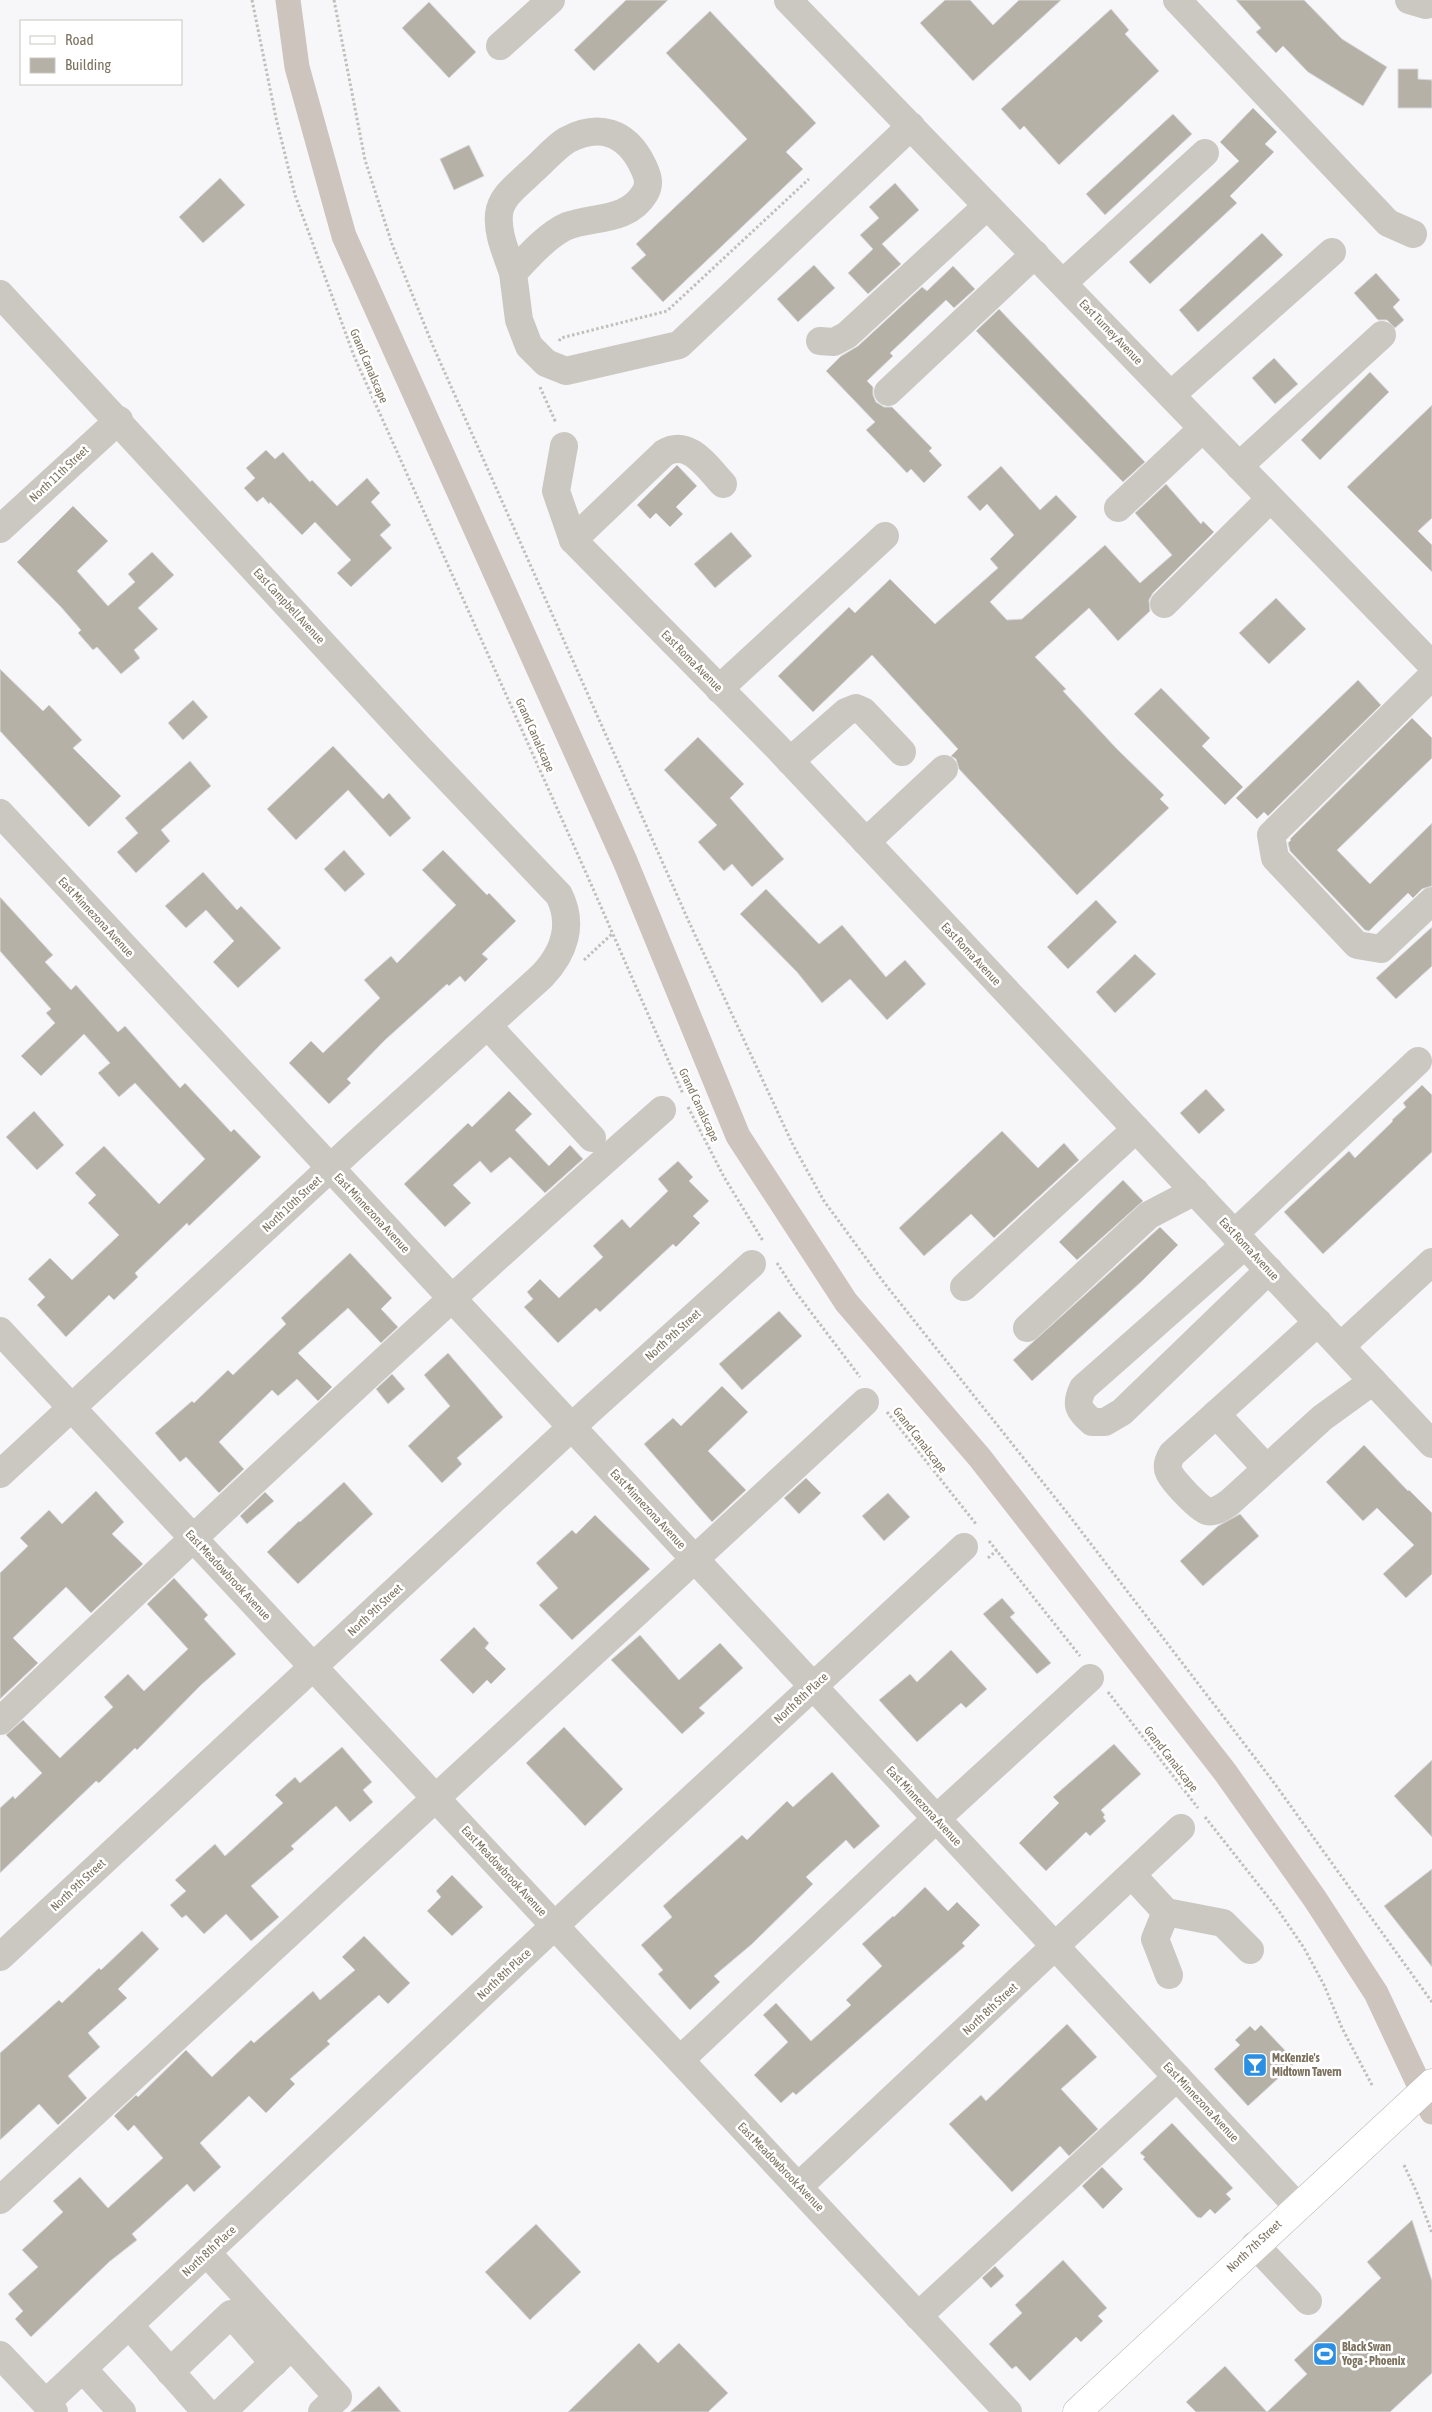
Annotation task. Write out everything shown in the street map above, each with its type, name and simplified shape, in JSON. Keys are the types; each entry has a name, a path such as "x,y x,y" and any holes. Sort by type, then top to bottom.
{"main road":[{"name":"North 7th Street","path":"1077,2412 1432,2082"}],"street":[{"path":"500,46 551,0"},
{"name":"East Turney Avenue","path":"788,0 1432,666"},
{"path":"1177,0 1388,222 1413,234"},
{"path":"513,273 556,233 568,226 614,217 638,203 646,191 648,179 631,146 614,135 601,131 587,132 566,141 504,198 499,214 500,234 513,273 519,320 529,346 546,363 566,371 679,345 911,126"},
{"path":"1063,283 1205,153"},
{"path":"820,341 834,342 847,335 987,206"},
{"path":"1171,396 1332,252"},
{"path":"888,392 1035,254"},
{"name":"East Campbell Avenue","path":"0,294 413,742 558,895 565,908 567,923"},
{"path":"1239,466 1382,335"},
{"name":"North 11th Street","path":"0,529 118,420"},
{"path":"1118,508 1202,429"},
{"name":"East Roma Avenue","path":"564,446 556,491 573,540 790,762 1432,1444"},
{"path":"573,540 664,453 672,448 682,447 693,452 723,484"},
{"path":"1164,604 1270,499"},
{"path":"719,688 885,536"},
{"path":"1432,676 1271,835 1275,858 1357,945 1381,949 1432,901"},
{"path":"790,762 846,712 856,708 862,710 902,752"},
{"path":"866,842 944,769"},
{"name":"East Minnezona Avenue","path":"0,813 1297,2206"},
{"name":"North 10th Street","path":"0,1474 330,1168 552,966 564,942 567,923"},
{"path":"488,1026 592,1138"},
{"path":"1269,1270 1122,1412 1105,1422 1092,1422 1081,1411 1078,1400 1083,1388 1240,1239 1418,1061"},
{"path":"0,1721 193,1538 557,1203 677,1103"},
{"path":"964,1287 1136,1129"},
{"path":"1027,1328 1149,1215 1195,1191"},
{"name":"North 9th Street","path":"0,1957 571,1427 763,1255"},
{"path":"1341,1346 1432,1262"},
{"path":"1318,1322 1172,1454 1168,1462 1169,1473 1199,1508 1206,1511 1215,1511 1229,1503 1322,1418 1373,1381"},
{"name":"East Meadowbrook Avenue","path":"0,1331 1008,2412"},
{"path":"0,2200 871,1397"},
{"path":"1216,1414 1266,1468"},
{"name":"North 8th Place","path":"50,2408 83,2369 129,2325 813,1687 978,1539"},
{"path":"680,2060 1092,1675"},
{"name":"North 8th Street","path":"798,2187 1056,1948 1181,1828"},
{"path":"1132,1875 1166,1912 1223,1923 1250,1950"},
{"path":"1166,1912 1155,1939 1170,1975"},
{"path":"918,2316 1177,2077"},
{"path":"1255,2245 1308,2301"},
{"path":"207,2253 283,2354"},
{"path":"170,2372 231,2314 338,2397 322,2412"},
{"path":"129,2325 206,2412"},
{"path":"222,2412 283,2354"},
{"path":"0,2355 50,2408"},
{"path":"83,2369 122,2412"}],"path":[{"name":"Grand Canalscape","path":"252,0 276,118 295,196 354,356 583,866 677,1103 724,1177 763,1255 795,1291 871,1397 978,1539 1092,1675 1276,1907 1304,1948 1324,1984 1342,2028 1373,2087"},
{"path":"334,0 365,160 392,244 433,346 685,913 797,1153 824,1201 880,1277 1068,1514 1272,1780 1432,2002"},
{"path":"564,446 548,401 536,380 561,338 667,312 809,179"},
{"path":"1404,2165 1418,2193 1432,2233"}],"building":[{"path":"626,0 668,0 594,71 574,50"},
{"path":"945,0 970,0 993,25 1019,0 1061,0 973,81 920,23"},
{"path":"1236,0 1304,0 1342,39 1387,67 1363,106 1308,72 1283,46 1276,53 1256,32 1261,28"},
{"path":"429,2 476,52 449,78 402,28"},
{"path":"1111,9 1129,30 1125,34 1159,71 1059,165 1024,126 1020,130 1001,109"},
{"path":"710,11 816,123 786,152 803,169 663,302 631,268 646,255 636,244 747,139 666,53"},
{"path":"1398,69 1418,69 1418,79 1432,80 1432,108 1398,108"},
{"path":"1253,108 1277,132 1265,144 1274,152 1230,196 1237,203 1150,284 1129,262 1239,161 1220,142"},
{"path":"1173,114 1192,134 1105,215 1086,194"},
{"path":"469,145 484,176 454,190 440,159"},
{"path":"220,178 245,205 203,243 179,217"},
{"path":"895,183 919,210 882,244 901,264 868,294 848,273 873,249 860,235 879,218 869,207"},
{"path":"1262,233 1283,255 1198,332 1179,310"},
{"path":"814,265 835,288 798,322 777,299"},
{"path":"953,266 975,289 954,308 946,300 890,353 893,356 867,381 873,387 873,395 876,402 884,407 892,407 932,448 929,451 942,465 924,483 911,469 907,473 866,430 875,422 826,371 841,356 858,346 922,287 927,291"},
{"path":"1376,273 1400,300 1393,307 1404,320 1395,328 1387,320 1378,320 1354,293"},
{"path":"999,309 1145,462 1123,482 976,331"},
{"path":"1274,358 1298,384 1275,404 1252,378"},
{"path":"1370,372 1389,392 1320,460 1301,440"},
{"path":"1432,405 1432,518 1418,531 1432,545 1432,572 1347,487"},
{"path":"266,450 275,459 283,452 310,482 312,480 337,506 367,478 380,493 371,502 391,525 380,535 392,548 351,587 337,573 351,560 315,522 302,535 270,502 269,504 263,497 257,502 244,488 255,478 246,468"},
{"path":"677,465 697,486 676,507 683,514 670,527 656,513 650,519 637,505"},
{"path":"1001,466 1040,510 1056,495 1077,517 990,602 1007,620 1022,619 1105,545 1140,583 1172,555 1135,513 1166,484 1201,524 1203,521 1214,532 1153,593 1149,600 1150,611 1118,641 1089,608 1035,657 1066,689 1063,691 1116,748 1164,795 1160,799 1169,808 1077,895 959,769 956,759 951,756 958,749 872,655 813,712 778,676 849,607 855,613 890,579 935,624 998,568 990,559 1014,535 987,504 980,511 967,497"},
{"path":"73,506 108,541 77,571 108,606 135,582 128,574 152,552 174,575 138,608 158,629 134,650 140,658 121,674 97,647 93,650 78,633 81,630 17,562"},
{"path":"731,532 752,556 715,588 694,564"},
{"path":"1276,598 1306,629 1269,664 1239,633"},
{"path":"0,669 43,711 49,705 82,740 73,748 121,796 89,827 0,731"},
{"path":"1358,680 1381,705 1268,816 1264,812 1257,819 1236,798"},
{"path":"1161,688 1210,738 1202,746 1243,787 1225,805 1134,714"},
{"path":"193,700 208,717 183,740 168,723"},
{"path":"1412,718 1432,738 1432,758 1337,850 1370,884 1432,823 1432,886 1422,889 1413,898 1408,893 1369,931 1365,930 1290,851 1288,843"},
{"path":"698,737 744,784 730,798 784,859 752,887 732,864 724,871 698,842 717,825 664,770"},
{"path":"333,746 383,799 389,793 411,818 390,837 348,790 296,840 267,809"},
{"path":"190,761 211,786 161,830 170,841 136,873 117,852 138,833 125,818"},
{"path":"344,850 365,874 345,892 324,869"},
{"path":"443,850 487,895 489,893 516,921 482,954 488,959 465,982 460,976 449,986 447,984 385,1040 347,1079 351,1083 329,1104 289,1063 311,1041 323,1053 380,998 364,980 391,956 397,963 456,905 422,870"},
{"path":"203,872 237,910 241,906 281,948 238,988 213,962 234,941 206,910 186,928 165,906"},
{"path":"766,889 819,944 842,925 886,977 905,960 926,984 887,1020 850,979 822,1003 797,972 740,914"},
{"path":"0,897 53,955 45,962 71,990 76,985 118,1032 125,1026 180,1088 185,1083 231,1132 234,1129 261,1157 189,1226 187,1223 135,1273 138,1277 114,1300 109,1295 66,1337 37,1305 45,1297 28,1279 50,1258 72,1280 119,1235 88,1203 96,1195 75,1173 104,1146 159,1204 205,1159 135,1083 119,1097 98,1073 110,1063 84,1034 41,1076 21,1056 55,1023 46,1013 51,1009 0,951"},
{"path":"1096,900 1117,922 1068,969 1047,947"},
{"path":"1432,927 1432,966 1396,999 1376,978"},
{"path":"1135,954 1156,974 1115,1013 1096,992"},
{"path":"1422,1085 1432,1095 1432,1152 1323,1254 1284,1212 1349,1151 1355,1158 1406,1107 1403,1103"},
{"path":"1206,1089 1225,1110 1199,1134 1180,1113"},
{"path":"509,1091 532,1114 515,1130 549,1166 570,1145 583,1159 545,1193 510,1157 491,1173 480,1161 453,1185 471,1203 445,1227 404,1184 468,1123 472,1127"},
{"path":"34,1111 64,1145 37,1170 6,1137"},
{"path":"1002,1131 1038,1168 1064,1143 1079,1160 994,1238 971,1214 924,1256 899,1228"},
{"path":"678,1161 693,1177 689,1181 709,1201 693,1216 700,1223 676,1247 673,1244 600,1312 596,1308 558,1343 524,1307 533,1299 527,1292 540,1279 559,1298 603,1257 593,1246 622,1219 630,1228 668,1191 658,1179"},
{"path":"1123,1180 1143,1201 1077,1260 1059,1242"},
{"path":"1160,1227 1178,1245 1142,1281 1032,1381 1013,1360"},
{"path":"350,1253 392,1298 381,1309 398,1327 381,1343 348,1308 298,1353 332,1387 318,1401 297,1379 278,1396 272,1390 219,1442 244,1469 219,1493 186,1457 180,1462 155,1433 192,1401 194,1403 228,1370 233,1375 286,1324 281,1318"},
{"path":"779,1311 802,1336 742,1390 719,1364"},
{"path":"448,1353 503,1417 457,1458 462,1464 442,1483 408,1446 450,1406 424,1375"},
{"path":"392,1374 405,1389 388,1404 376,1389"},
{"path":"722,1386 748,1412 708,1451 746,1490 712,1522 644,1444 673,1418 681,1426"},
{"path":"1364,1445 1432,1513 1432,1574 1406,1598 1383,1574 1414,1545 1377,1508 1363,1521 1326,1482"},
{"path":"806,1478 821,1493 799,1514 784,1498"},
{"path":"344,1482 373,1514 298,1584 267,1552"},
{"path":"96,1491 124,1522 112,1534 143,1564 91,1613 66,1587 13,1638 38,1663 0,1699 0,1573 28,1546 20,1538 49,1510 62,1524"},
{"path":"265,1492 274,1501 247,1524 240,1516"},
{"path":"888,1493 910,1517 884,1541 862,1516"},
{"path":"1240,1514 1259,1536 1203,1586 1180,1561 1218,1526"},
{"path":"595,1515 650,1569 572,1640 539,1605 558,1588 536,1563 572,1530 576,1534"},
{"path":"174,1578 208,1615 204,1619 236,1654 201,1685 137,1750 135,1748 99,1783 96,1781 0,1873 0,1808 13,1796 15,1799 42,1773 6,1735 23,1720 60,1758 113,1707 104,1697 128,1674 144,1691 188,1649 147,1604"},
{"path":"1002,1598 1015,1613 1010,1617 1051,1663 1037,1674 983,1614"},
{"path":"474,1627 489,1643 485,1648 506,1669 491,1684 487,1680 473,1694 440,1660"},
{"path":"640,1635 679,1680 720,1643 743,1668 699,1708 705,1713 682,1734 611,1660"},
{"path":"951,1650 987,1689 966,1708 961,1703 917,1742 879,1700 910,1674 917,1682"},
{"path":"564,1727 623,1789 585,1826 526,1763"},
{"path":"1114,1744 1141,1774 1101,1810 1105,1815 1103,1817 1106,1821 1090,1836 1086,1832 1046,1871 1019,1843 1059,1803 1053,1797"},
{"path":"342,1747 372,1782 363,1790 373,1802 350,1822 336,1806 291,1846 294,1849 251,1886 279,1917 251,1941 226,1914 204,1934 186,1915 182,1918 170,1905 186,1891 175,1880 215,1844 225,1856 283,1803 275,1795 295,1777 300,1783"},
{"path":"1432,1760 1432,1837 1394,1796"},
{"path":"832,1772 880,1826 854,1849 846,1840 806,1877 813,1884 752,1944 714,1976 720,1982 690,2010 658,1974 663,1970 641,1945 672,1917 663,1906 742,1835 747,1840 787,1801 793,1807"},
{"path":"1432,1869 1432,1967 1384,1906"},
{"path":"452,1875 483,1907 452,1936 427,1911 441,1897 436,1891"},
{"path":"925,1887 948,1911 957,1902 980,1925 962,1943 965,1946 796,2095 793,2092 781,2103 754,2075 788,2042 763,2015 776,2003 811,2041 851,2005 846,2000 882,1966 862,1944"},
{"path":"142,1931 159,1949 118,1989 127,1998 88,2033 100,2047 68,2076 87,2098 58,2125 39,2104 0,2140 0,2053 59,2000 62,2003 99,1968 101,1970"},
{"path":"364,1936 410,1983 388,2004 379,1995 327,2041 330,2044 290,2079 295,2084 266,2113 249,2096 200,2143 221,2167 194,2192 187,2184 132,2234 137,2240 109,2262 31,2337 15,2319 23,2311 8,2294 38,2267 22,2250 63,2212 53,2201 80,2177 108,2208 163,2158 134,2125 128,2131 114,2116 136,2095 138,2097 186,2050 212,2077 251,2040 254,2043 313,1991 320,2000 355,1970 342,1957"},
{"path":"1067,2024 1097,2057 1061,2089 1098,2129 1069,2156 1060,2146 1012,2192 949,2124 981,2095 986,2101"},
{"name":"McKenzie's Midtown Tavern","path":"1261,2025 1296,2062 1248,2106 1214,2069 1240,2045 1235,2040 1250,2026 1255,2031"},
{"path":"1172,2123 1233,2188 1226,2194 1231,2199 1215,2214 1210,2209 1201,2218 1197,2217 1143,2159 1145,2157 1140,2153"},
{"path":"1102,2167 1123,2189 1103,2209 1082,2186"},
{"path":"1412,2220 1432,2281 1432,2373 1390,2412 1267,2412 1307,2374 1294,2360 1381,2278 1367,2262"},
{"path":"536,2224 581,2272 530,2320 485,2272"},
{"path":"1063,2260 1107,2308 1098,2316 1103,2321 1081,2342 1076,2337 1030,2381 1016,2366 1012,2369 989,2344 1022,2313 1015,2305"},
{"path":"995,2266 1004,2276 991,2288 982,2278"},
{"path":"639,2343 658,2363 679,2343 728,2393 708,2412 568,2412"},
{"path":"1225,2366 1267,2412 1196,2412 1186,2402"},
{"path":"379,2386 401,2412 350,2412"}],"waterway":[{"path":"288,0 297,67 344,236 625,861 738,1136 846,1302 980,1458 1225,1772 1315,1899 1376,1993 1432,2112"}],"place":[{"name":"McKenzie's Midtown Tavern","path":"1255,2065"},
{"name":"Black Swan Yoga - Phoenix","path":"1325,2354"}]}
